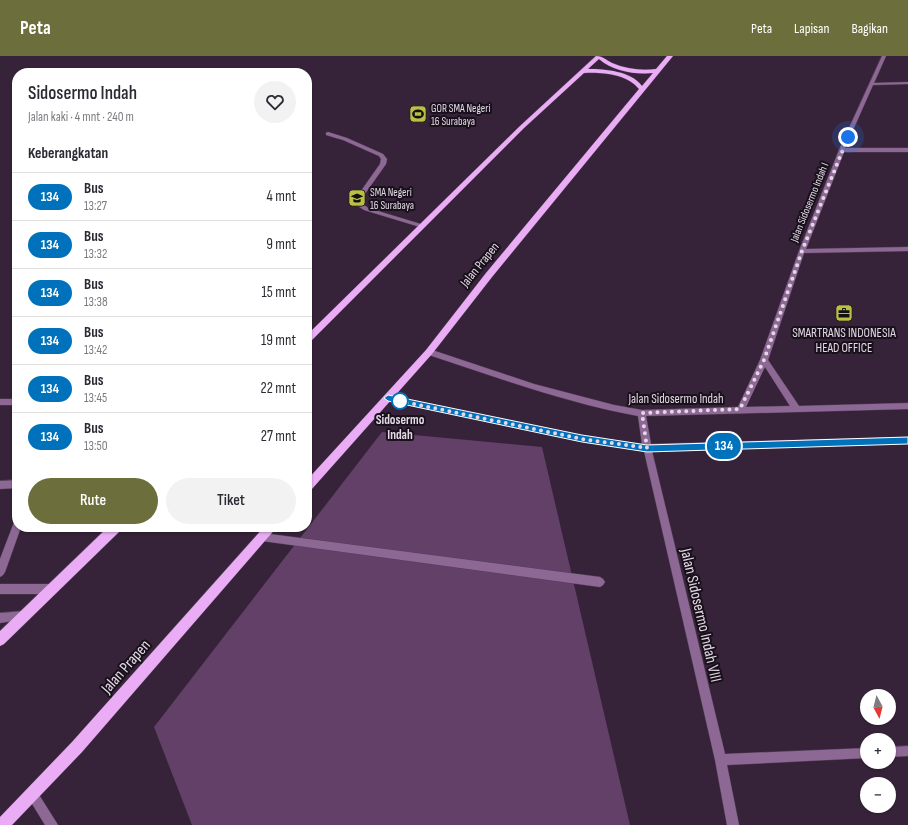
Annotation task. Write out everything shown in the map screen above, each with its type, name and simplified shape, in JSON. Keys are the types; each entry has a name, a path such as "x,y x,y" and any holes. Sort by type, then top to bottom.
{"main road":[{"path":"312,335 522,127 599,56 609,64 640,73 657,71"},
{"name":"Jalan Prapen","path":"312,482 429,352 489,275 670,56"},
{"path":"584,71 604,71 633,80 639,84 642,89"},
{"path":"0,640 27,616 111,532"},
{"name":"Jalan Prapen","path":"2,825 77,746 266,532"}],"street":[{"name":"Jalan Sidosermo Indah I","path":"740,409 764,360 802,251 842,150 873,84 884,56"},
{"path":"873,84 908,83"},
{"path":"328,134 345,139 381,155 384,159 383,164 359,198 360,204 366,209 422,226"},
{"path":"842,150 908,150"},
{"path":"802,251 908,249"},
{"name":"Jalan Sidosermo Indah","path":"429,352 550,393 608,408 642,413 740,409 908,406"},
{"path":"764,360 796,408"},
{"path":"388,398 582,439 647,448 908,440"},
{"path":"0,402 12,402"},
{"name":"Jalan Sidosermo Indah VIII","path":"642,413 647,448 721,760 733,825"},
{"path":"0,485 12,484"},
{"path":"0,572 14,532"},
{"path":"262,537 600,582"},
{"path":"0,588 54,589"},
{"path":"0,618 27,616"},
{"path":"896,752 908,751"},
{"path":"721,760 860,753"},
{"path":"32,794 52,825"}],"shaded area":[{"path":"382,432 542,447 630,825 192,825 154,727 305,532 312,532 312,523"}],"bus line":[{"name":"134","path":"388,398 582,439 628,447 647,448 908,440"}],"place":[{"name":"GOR SMA Negeri 16 Surabaya","path":"418,114"},
{"name":"SMA Negeri 16 Surabaya","path":"357,198"},
{"name":"SMARTRANS INDONESIA HEAD OFFICE","path":"844,313"},
{"name":"Sidosermo Indah","path":"400,401"}],"route":[{"path":"400,401 582,439 628,447 647,448 642,413 740,409 764,360 802,251 848,137"}]}
